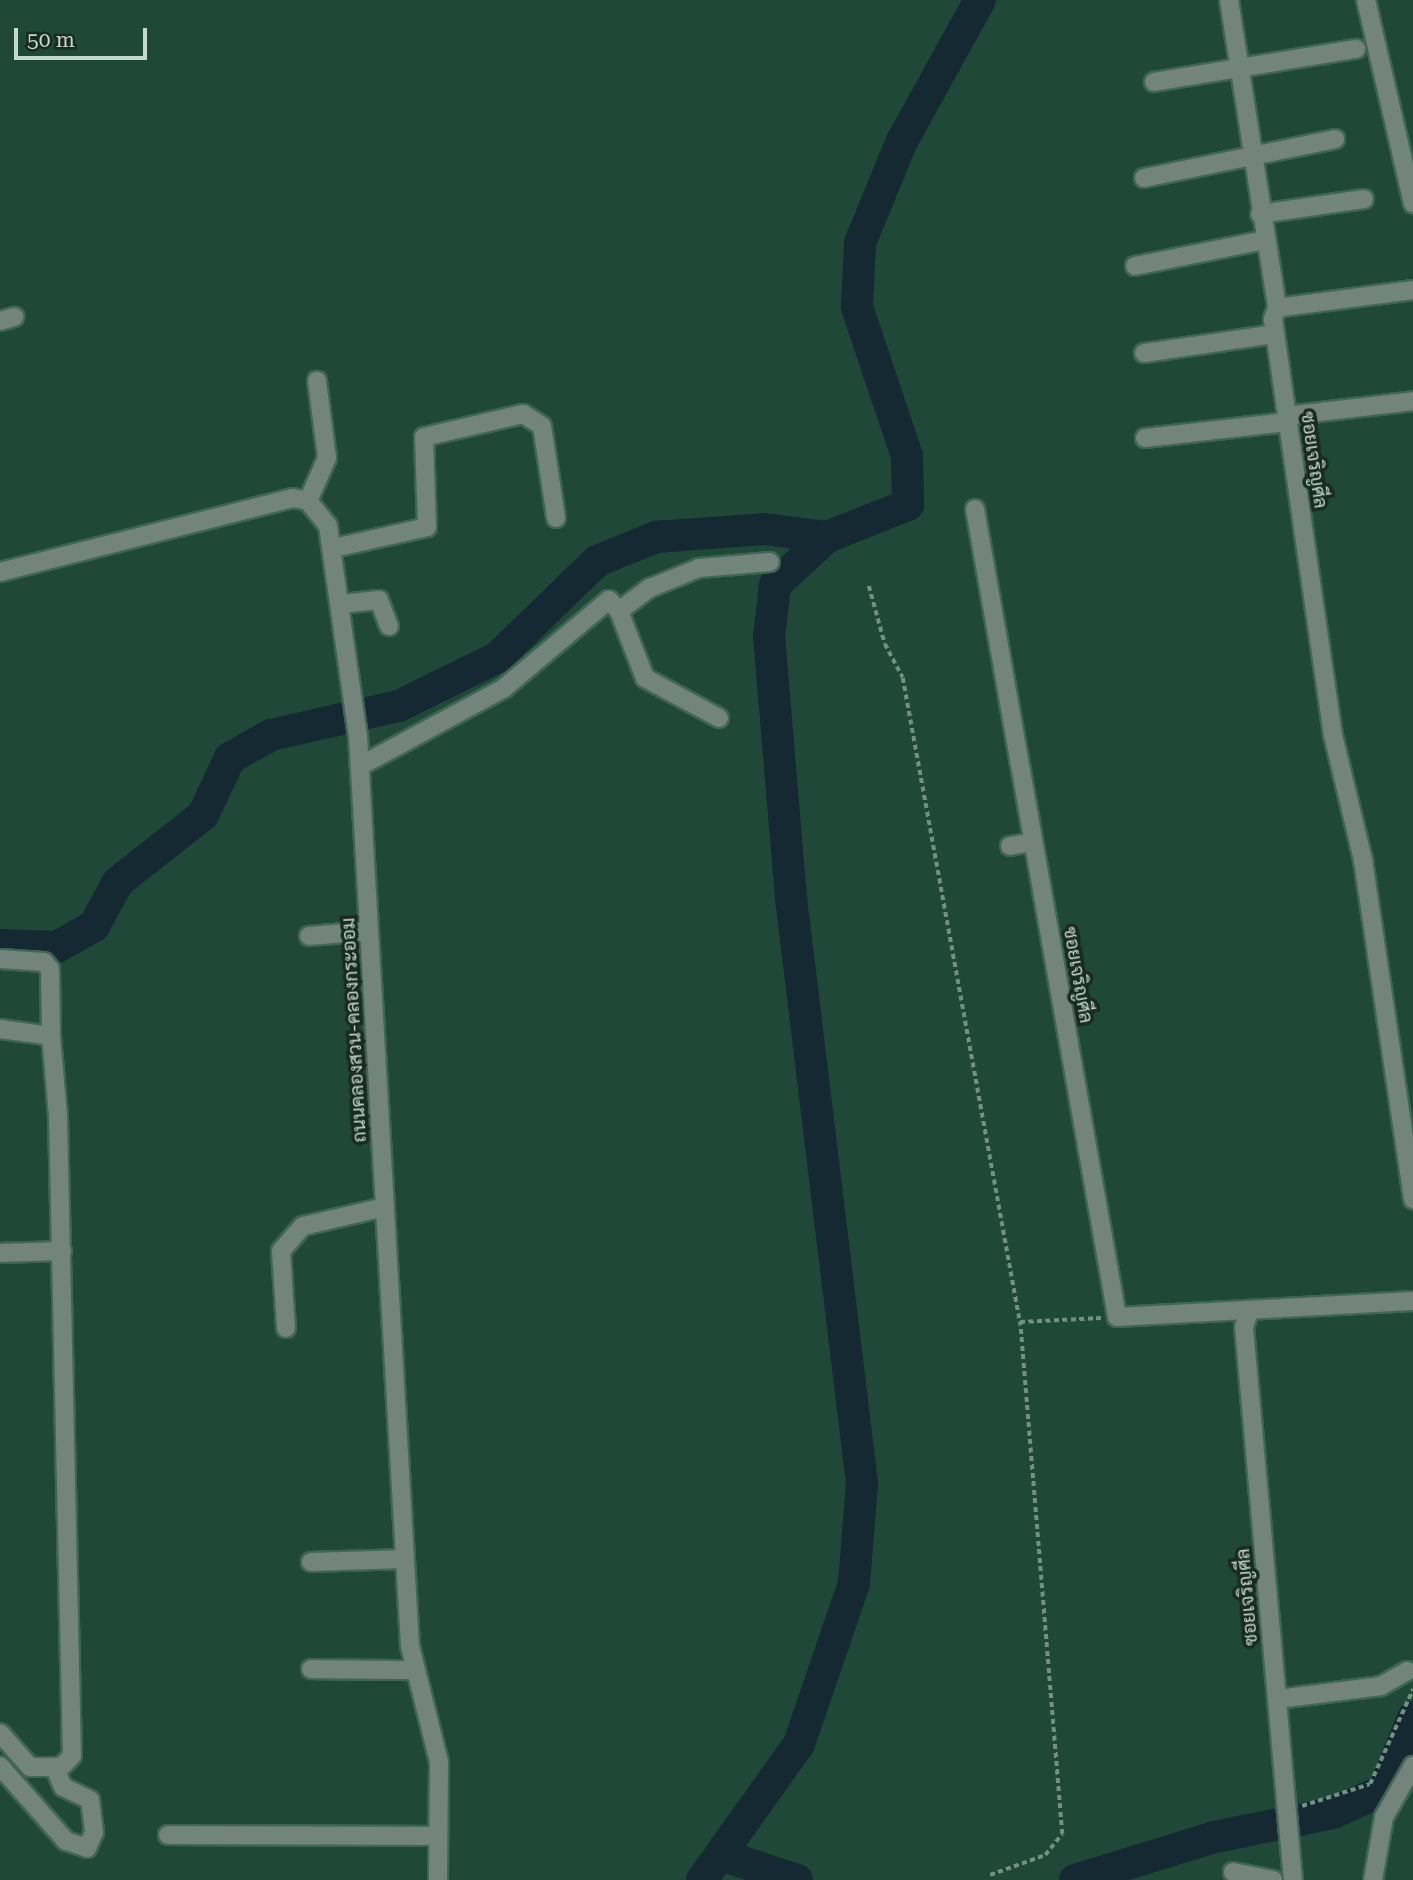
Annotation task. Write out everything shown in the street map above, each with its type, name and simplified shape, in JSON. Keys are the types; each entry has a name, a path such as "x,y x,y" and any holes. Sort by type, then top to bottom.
{"street":[{"name":"ซอยเจริญศีล","path":"1229,0 1250,157 1277,308 1274,334 1287,419 1413,1199"},
{"path":"1366,0 1413,204"},
{"path":"1154,82 1237,66 1356,49"},
{"path":"1143,178 1335,139"},
{"path":"1260,214 1364,199"},
{"path":"1135,266 1265,240"},
{"path":"1277,308 1413,290"},
{"path":"1144,353 1274,334"},
{"path":"0,572 267,504 308,501 327,458 317,381"},
{"path":"1145,439 1413,401"},
{"path":"334,548 427,527 424,437 523,414 542,426 556,518"},
{"name":"ถนนคลองสวน-คลองกระออม","path":"308,501 328,526 334,548 358,736 405,1559 414,1670 439,1762 438,1880"},
{"name":"ซอยเจริญศีล","path":"975,509 1117,1318"},
{"path":"619,611 650,588 699,568 770,562"},
{"path":"341,604 379,600 389,626"},
{"path":"359,766 505,688 604,601 619,611 645,678 719,718"},
{"path":"1010,846 1033,842"},
{"path":"309,936 369,932"},
{"path":"0,959 44,961 50,969 62,1251 75,1741 72,1756 55,1768 30,1767 0,1734"},
{"path":"0,1030 51,1036"},
{"path":"286,1328 281,1251 303,1226 385,1207"},
{"path":"0,1253 62,1251"},
{"path":"1117,1318 1413,1301"},
{"name":"ซอยเจริญศีล","path":"1249,1311 1244,1327 1293,1880"},
{"path":"311,1562 405,1559"},
{"path":"310,1669 414,1670"},
{"path":"1278,1699 1410,1680"},
{"path":"0,1766 74,1847 87,1848 94,1832 90,1800 63,1787 55,1768"},
{"path":"1373,1880 1384,1817 1413,1766"},
{"path":"38,1809 63,1787"},
{"path":"168,1835 438,1836"},
{"path":"1233,1872 1273,1880"}],"path":[{"path":"869,586 885,645 903,678 1020,1322 1063,1823 1056,1846 1045,1855 990,1875"},
{"path":"1020,1322 1117,1318"},
{"path":"1288,1816 1370,1784 1410,1680"}],"waterway":[{"path":"702,1880 799,1744 854,1583 862,1483 791,898 769,637 775,585 827,537 908,505 907,456 857,307 860,243 901,143 980,0"},
{"path":"0,945 57,947 94,926 118,882 203,815 230,758 271,735 399,706 498,657 597,561 656,537 764,529 827,537"},
{"path":"1075,1880 1215,1837 1333,1813 1384,1790 1413,1718"},
{"path":"721,1855 797,1880"}]}
